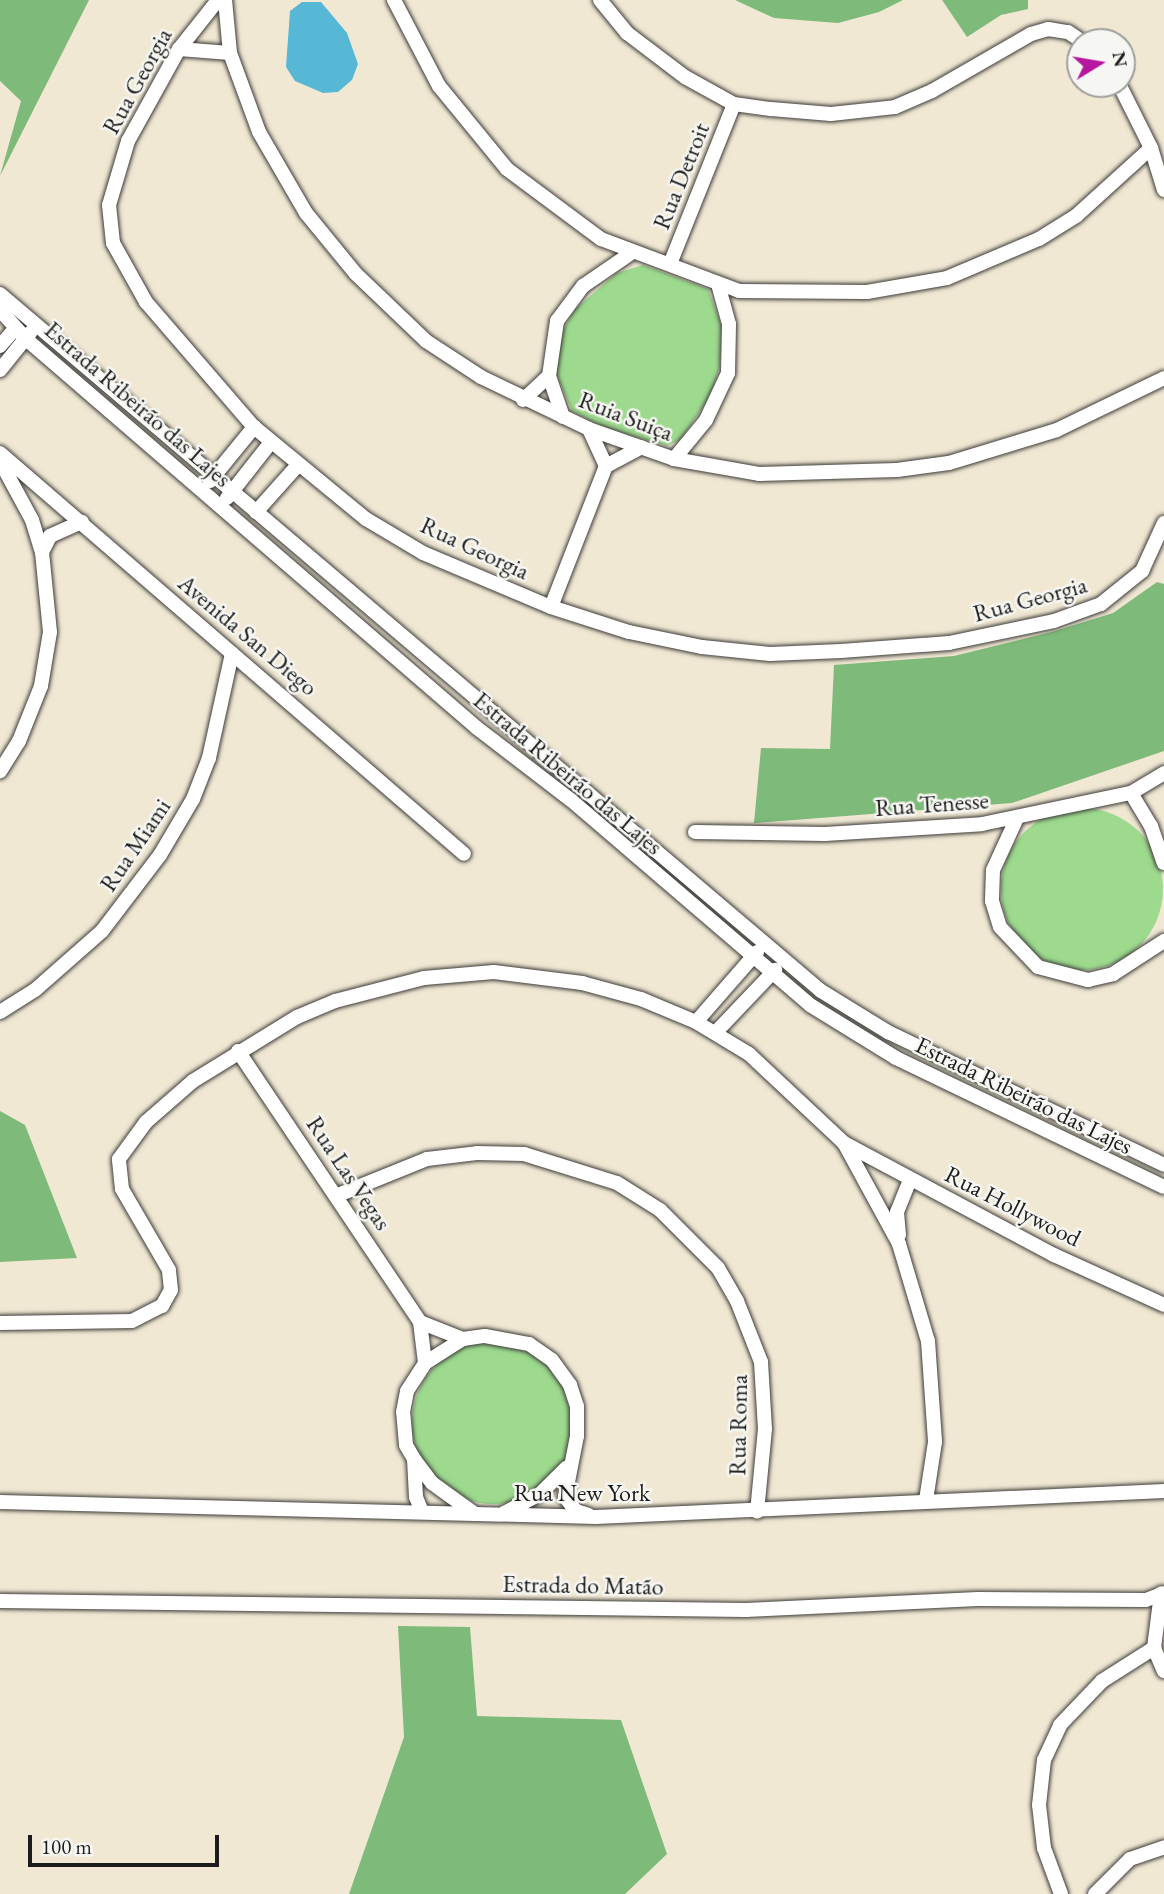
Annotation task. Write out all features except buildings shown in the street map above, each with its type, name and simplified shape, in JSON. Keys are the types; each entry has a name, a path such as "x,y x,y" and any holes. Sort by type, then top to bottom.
{"street":[{"name":"Rua Georgia","path":"218,0 178,49 128,141 109,205 111,232 146,302 254,426 366,519 423,553 551,607 629,632 702,647 769,654 949,643 1054,621 1101,604 1142,571 1164,523"},
{"name":"Ruia Suiça","path":"225,0 230,53 242,91 277,167 306,213 356,274 426,341 523,400 589,429 674,459 792,476 949,463 1057,430 1164,379"},
{"path":"394,0 439,86 507,169 550,205 631,253 670,264 739,291 867,292 947,278 1039,239 1076,216 1151,148"},
{"path":"600,0 650,53 734,104 865,113 895,107 932,91 1031,34 1048,29 1066,32"},
{"path":"178,49 230,53"},
{"path":"1126,98 1151,148 1164,190"},
{"name":"Rua Detroit","path":"670,264 734,104"},
{"name":"Rua Detroit","path":"550,376 552,341 570,302 583,286 631,253"},
{"path":"674,459 706,420 728,373 729,324 718,284"},
{"name":"Estrada Ribeirão das Lajes","path":"0,294 622,819 763,944 837,1002 887,1032 1164,1165"},
{"name":"Estrada Ribeirão das Lajes","path":"0,310 20,334 477,728 571,800 771,975 896,1058 1164,1188"},
{"path":"0,346 37,324"},
{"path":"0,370 20,334"},
{"path":"523,400 550,376 563,417"},
{"path":"203,491 254,426"},
{"path":"589,429 606,466"},
{"path":"221,506 271,442"},
{"path":"551,607 606,466 641,447"},
{"name":"Avenida San Diego","path":"0,453 464,854"},
{"path":"0,461 32,520 42,552 50,632 41,685 19,741 0,771"},
{"path":"256,512 298,465"},
{"path":"42,552 50,536 82,522"},
{"path":"257,537 268,522"},
{"name":"Rua Miami","path":"0,1012 36,990 102,931 160,855 193,799 209,758 232,653"},
{"name":"Rua Tenesse","path":"695,832 825,834 1016,820 1130,793 1164,773"},
{"path":"1130,793 1151,826 1164,863"},
{"path":"1016,820 993,870 992,901 1000,927 1038,967 1088,980 1113,974 1164,941"},
{"path":"696,1022 763,944"},
{"path":"716,1032 782,960"},
{"name":"Rua Hollywood","path":"0,1323 132,1321 162,1307 171,1290 169,1270 122,1189 119,1159 146,1122 193,1081 238,1051 335,1001 387,985 461,972 537,975 582,982 641,999 696,1022 716,1032 782,1082 844,1143 910,1180 1164,1305"},
{"name":"Rua Las Vegas","path":"238,1051 338,1195 420,1322 425,1363"},
{"name":"Rua Hollywood","path":"844,1143 899,1244 928,1341 935,1442 926,1500"},
{"name":"Rua Roma","path":"338,1195 428,1159 477,1153 524,1154 617,1183 660,1210 718,1268 737,1301 761,1362 765,1429 757,1512"},
{"path":"899,1244 897,1212 910,1180"},
{"path":"420,1322 463,1339 502,1336 529,1344 552,1360 570,1385 577,1406 577,1436 569,1465 565,1497 576,1511 596,1517"},
{"path":"463,1339 425,1363 407,1391 403,1412 406,1445 414,1459 448,1496 480,1516"},
{"path":"414,1459 416,1497 422,1512"},
{"path":"498,1516 540,1494 569,1465"},
{"name":"Rua New York","path":"0,1502 596,1517 757,1512 926,1500 1164,1492"},
{"name":"Estrada do Matão","path":"0,1601 746,1610 978,1599 1163,1600"},
{"path":"1163,1600 1154,1648 1164,1671"},
{"path":"1061,1894 1044,1848 1039,1805 1044,1760 1060,1725 1081,1701 1102,1681 1154,1648"},
{"path":"1095,1894 1130,1858 1164,1847"}],"green space":[{"path":"0,0 89,0 0,176 21,101 0,81"},
{"path":"735,0 903,0 879,12 838,23 774,18"},
{"path":"942,0 1028,0 1028,9 1001,15 967,37"},
{"path":"643,265 708,289 722,327 720,366 710,397 680,440 667,446 605,428 572,411 556,373 562,332 575,309 617,273"},
{"path":"1157,582 1164,584 1164,751 1012,803 754,823 761,748 830,749 834,665 954,656 1055,631 1113,613"},
{"path":"1082,808 1113,814 1139,832 1157,858 1163,889 1157,920 1139,946 1113,964 1082,970 1051,964 1025,946 1007,920 1001,889 1007,858 1025,832 1051,814"},
{"path":"0,1111 25,1125 77,1258 0,1262"},
{"path":"493,1342 524,1348 550,1366 568,1392 574,1423 568,1454 550,1480 524,1498 493,1504 462,1498 436,1480 418,1454 412,1423 418,1392 436,1366 462,1348"},
{"path":"398,1626 470,1627 477,1716 621,1720 667,1854 625,1894 349,1894 404,1737"}],"water":[{"path":"302,2 321,2 347,33 358,64 352,80 338,92 323,93 295,81 286,67 290,11"}]}
